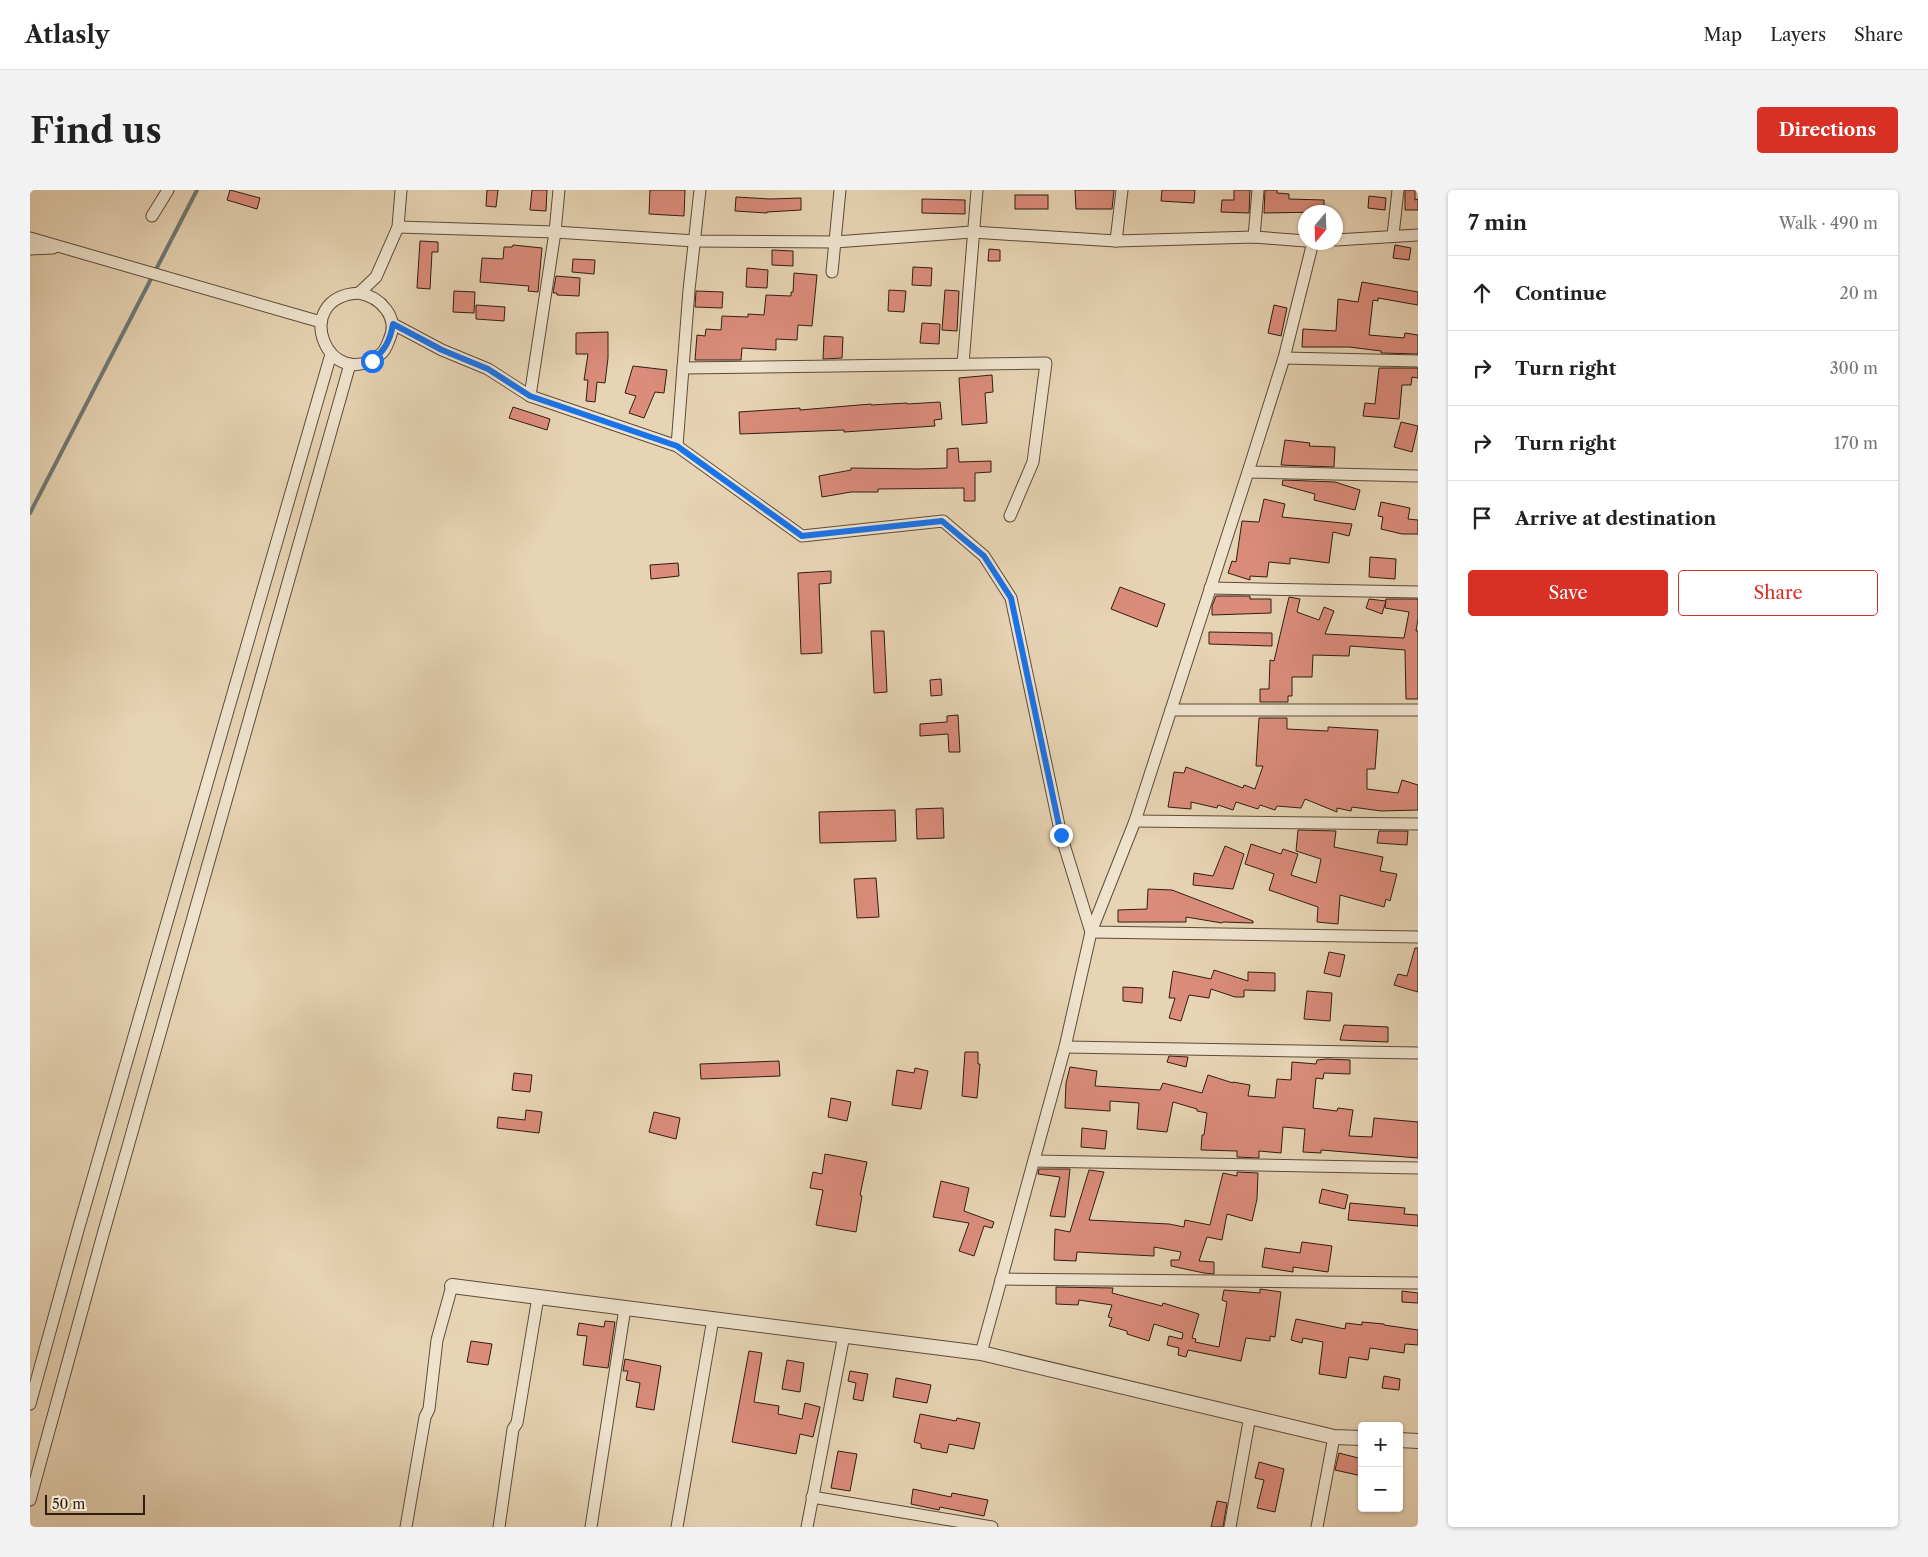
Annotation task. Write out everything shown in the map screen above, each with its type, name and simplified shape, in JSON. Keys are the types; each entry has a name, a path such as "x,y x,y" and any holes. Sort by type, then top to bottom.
{"street":[{"path":"152,216 168,190"},
{"path":"359,293 376,277 398,227 401,190"},
{"path":"530,396 555,232 559,190"},
{"path":"677,446 689,290 700,190"},
{"path":"832,272 840,190"},
{"path":"963,364 972,232 977,190"},
{"path":"1116,241 1122,190"},
{"path":"1254,236 1258,190"},
{"path":"1393,235 1398,190"},
{"path":"398,227 555,232 694,241 835,242 972,232 1116,241 1254,236 1298,240"},
{"path":"1343,239 1418,235"},
{"path":"30,238 163,278 321,322"},
{"path":"30,249 62,247"},
{"path":"981,1353 1065,1048 1091,932 1135,820 1248,472 1284,358 1311,250"},
{"path":"393,324 391,336 384,351 372,361 365,363 350,364 340,360 331,354 324,345 321,334 321,322 324,312 330,304 348,294 359,293 368,295 382,304 393,324 442,350 488,369 530,396 677,446 802,536 942,521 984,556 1011,598 1061,835 1091,932"},
{"path":"30,1404 78,1230 331,354"},
{"path":"1284,358 1418,361"},
{"path":"683,368 1046,363 1033,462 1010,516"},
{"path":"30,1500 105,1228 350,364"},
{"path":"1248,472 1418,476"},
{"path":"1210,588 1418,592"},
{"path":"1171,710 1418,710"},
{"path":"1135,820 1418,824"},
{"path":"1091,932 1418,937"},
{"path":"1065,1048 1418,1053"},
{"path":"1034,1161 1418,1168"},
{"path":"1001,1279 1418,1283"},
{"path":"406,1527 425,1417 429,1409 437,1340 452,1286 981,1353 1334,1437 1358,1438"},
{"path":"499,1527 513,1429 516,1423 538,1297"},
{"path":"591,1527 625,1308"},
{"path":"677,1527 714,1319"},
{"path":"806,1527 844,1335"},
{"path":"1230,1527 1250,1416"},
{"path":"1317,1527 1334,1437"},
{"path":"1403,1440 1418,1441"},
{"path":"812,1497 992,1527"}],"building":[{"path":"230,190 260,198 257,209 227,200"},
{"path":"487,190 498,190 496,207 486,206"},
{"path":"532,190 547,190 546,211 530,210"},
{"path":"650,190 685,190 684,216 649,214"},
{"path":"1075,190 1114,190 1112,209 1076,209"},
{"path":"1162,190 1195,190 1194,203 1161,201"},
{"path":"1234,190 1250,190 1249,213 1221,212 1222,200 1234,200"},
{"path":"1265,190 1277,190 1277,193 1289,194 1289,199 1324,200 1324,205 1298,205 1298,212 1264,213"},
{"path":"1405,190 1415,190 1415,200 1418,199 1418,210 1405,210"},
{"path":"1015,195 1048,195 1048,209 1015,209"},
{"path":"1369,196 1386,198 1385,210 1368,208"},
{"path":"736,197 801,198 801,210 767,213 735,211"},
{"path":"922,199 965,200 965,214 922,213"},
{"path":"420,241 438,242 438,252 432,252 430,289 417,288"},
{"path":"513,245 542,248 538,292 528,291 529,286 480,282 482,258 503,259 504,247 512,247"},
{"path":"1395,245 1411,248 1409,260 1393,258"},
{"path":"989,249 1000,250 1000,261 988,261"},
{"path":"772,250 793,251 793,266 772,265"},
{"path":"573,259 595,260 594,274 572,272"},
{"path":"913,267 932,268 931,286 912,285"},
{"path":"747,268 768,270 767,288 746,287"},
{"path":"794,273 817,275 812,326 798,325 797,340 776,339 776,350 742,348 741,360 695,360 697,335 705,336 706,329 721,330 722,316 748,317 748,314 764,315 766,295 791,296"},
{"path":"556,276 580,278 579,296 557,295 557,293 553,293"},
{"path":"1362,282 1418,292 1418,305 1378,298 1378,301 1373,300 1369,335 1404,338 1405,333 1418,335 1418,354 1381,353 1381,351 1349,347 1302,347 1303,329 1336,331 1338,299 1358,302"},
{"path":"889,290 906,291 904,312 888,311"},
{"path":"945,290 959,291 957,331 942,330"},
{"path":"454,291 475,292 474,313 453,312"},
{"path":"696,291 723,292 722,308 695,307"},
{"path":"476,305 505,307 504,321 476,319"},
{"path":"1274,305 1287,308 1281,336 1268,333"},
{"path":"922,323 940,324 939,344 920,343"},
{"path":"608,332 608,358 605,383 597,382 595,402 586,401 588,380 584,380 588,354 576,354 576,333"},
{"path":"824,336 843,337 842,358 823,359"},
{"path":"633,366 667,370 664,393 655,392 644,418 629,413 636,396 625,393"},
{"path":"1379,368 1418,368 1418,378 1412,377 1411,385 1402,385 1399,419 1363,416 1365,403 1375,404"},
{"path":"992,375 993,392 985,393 987,423 962,425 959,378"},
{"path":"940,402 942,419 934,420 935,426 844,432 844,430 740,434 739,412"},
{"path":"513,407 550,419 547,430 509,418"},
{"path":"1401,422 1418,426 1412,452 1394,447"},
{"path":"1285,440 1310,443 1309,446 1335,447 1334,467 1281,465"},
{"path":"958,448 959,462 991,461 991,472 975,473 975,501 964,501 964,488 878,489 878,492 851,492 822,497 819,476 851,470 851,468 947,468 947,449"},
{"path":"1283,480 1335,482 1360,490 1355,510 1314,500 1315,494 1282,485"},
{"path":"1264,499 1285,504 1282,517 1352,524 1349,536 1333,532 1329,563 1290,558 1290,564 1269,562 1267,577 1250,576 1250,580 1228,573 1232,561 1236,562 1242,521 1259,522"},
{"path":"1381,502 1410,508 1408,519 1418,520 1418,534 1402,534 1381,529 1383,517 1378,516"},
{"path":"1370,557 1396,559 1395,579 1369,577"},
{"path":"678,563 679,576 651,579 650,565"},
{"path":"831,571 831,583 819,584 822,653 801,654 798,573"},
{"path":"1120,587 1165,604 1157,627 1111,609"},
{"path":"1216,596 1250,596 1250,599 1271,599 1271,613 1212,615 1212,606"},
{"path":"1289,597 1300,599 1297,612 1319,620 1324,607 1334,611 1325,634 1404,638 1409,612 1385,608 1386,599 1418,599 1416,631 1418,631 1418,699 1406,699 1405,650 1350,646 1349,656 1313,655 1312,677 1292,677 1292,696 1288,696 1288,702 1260,702 1260,689 1269,689 1270,660 1274,661"},
{"path":"1369,599 1386,601 1382,614 1366,608"},
{"path":"871,631 884,631 887,692 874,693"},
{"path":"1209,632 1272,633 1272,646 1209,644"},
{"path":"941,679 942,695 931,696 930,680"},
{"path":"958,715 960,752 949,752 948,734 920,736 920,724 947,722 947,716"},
{"path":"1259,718 1287,718 1287,729 1328,731 1328,727 1378,730 1375,769 1367,769 1367,789 1398,793 1402,780 1418,785 1418,810 1381,811 1352,807 1351,811 1337,808 1337,812 1305,799 1301,808 1277,806 1275,810 1260,805 1258,809 1236,802 1233,810 1218,805 1217,808 1191,802 1191,809 1168,807 1174,772 1184,773 1186,767 1243,788 1244,785 1255,789 1263,766 1256,766"},
{"path":"943,808 944,838 917,839 916,809"},
{"path":"895,810 896,841 820,843 819,812"},
{"path":"1298,830 1336,831 1334,847 1383,857 1380,871 1397,874 1390,901 1386,899 1384,907 1340,895 1338,924 1317,922 1318,907 1269,890 1274,874 1245,864 1251,844 1281,854 1283,849 1298,854 1291,875 1316,883 1321,859 1296,851"},
{"path":"1379,831 1408,831 1407,845 1377,843"},
{"path":"1225,846 1244,854 1233,889 1193,885 1194,873 1213,876"},
{"path":"876,878 879,917 857,918 854,879"},
{"path":"1148,889 1172,890 1253,921 1253,923 1222,923 1186,917 1186,922 1118,922 1118,910 1147,909"},
{"path":"1415,948 1418,948 1418,992 1394,985 1398,974 1407,976"},
{"path":"1329,952 1345,955 1340,977 1324,973"},
{"path":"1214,970 1248,981 1248,972 1275,973 1275,991 1244,990 1244,997 1235,997 1211,989 1209,998 1189,995 1181,1021 1169,1018 1175,998 1169,998 1173,971 1211,979"},
{"path":"1123,987 1143,988 1142,1003 1123,1001"},
{"path":"1307,991 1332,993 1330,1021 1304,1019"},
{"path":"1344,1025 1388,1027 1388,1042 1340,1040"},
{"path":"965,1052 978,1052 978,1064 980,1064 977,1098 962,1096"},
{"path":"1169,1056 1188,1057 1186,1067 1167,1062"},
{"path":"1317,1060 1350,1060 1350,1074 1324,1073 1323,1079 1316,1078 1313,1108 1337,1111 1338,1108 1353,1110 1349,1136 1372,1137 1374,1118 1418,1122 1418,1158 1321,1150 1321,1153 1303,1152 1305,1129 1283,1127 1281,1153 1259,1151 1259,1158 1237,1157 1237,1151 1201,1150 1207,1113 1173,1102 1167,1132 1137,1129 1139,1103 1110,1101 1110,1111 1065,1108 1066,1083 1070,1067 1097,1071 1095,1086 1160,1090 1163,1083 1202,1093 1208,1075 1233,1083 1250,1085 1248,1096 1275,1098 1277,1079 1291,1080 1292,1062 1316,1064"},
{"path":"779,1061 780,1076 701,1079 700,1064"},
{"path":"915,1068 928,1071 921,1109 892,1105 897,1070 914,1073"},
{"path":"514,1073 532,1075 530,1092 512,1090"},
{"path":"831,1098 851,1102 847,1121 828,1117"},
{"path":"526,1110 542,1112 539,1133 497,1128 498,1117 525,1120"},
{"path":"654,1112 680,1118 676,1139 649,1132"},
{"path":"1082,1128 1107,1131 1105,1149 1081,1147"},
{"path":"825,1154 867,1162 860,1195 862,1196 856,1232 816,1225 823,1190 810,1188 813,1172 822,1174"},
{"path":"1039,1169 1070,1169 1065,1217 1050,1216 1060,1177 1038,1174"},
{"path":"1089,1170 1104,1172 1089,1220 1169,1224 1184,1227 1185,1220 1210,1225 1223,1173 1237,1176 1237,1172 1258,1173 1257,1199 1252,1221 1227,1214 1222,1240 1207,1237 1199,1261 1214,1262 1214,1274 1171,1266 1171,1260 1179,1260 1181,1252 1154,1247 1154,1256 1077,1252 1076,1261 1054,1260 1055,1229 1070,1232"},
{"path":"941,1181 969,1188 964,1211 994,1222 992,1228 984,1226 974,1256 959,1251 969,1223 933,1217"},
{"path":"1322,1189 1348,1195 1345,1209 1319,1203"},
{"path":"1350,1203 1405,1208 1404,1214 1418,1215 1418,1226 1348,1220"},
{"path":"1302,1242 1332,1246 1328,1272 1293,1267 1293,1272 1262,1267 1265,1248 1300,1253"},
{"path":"1056,1287 1113,1288 1112,1293 1162,1306 1163,1303 1199,1314 1192,1338 1196,1339 1195,1342 1219,1347 1227,1302 1222,1300 1224,1290 1260,1293 1260,1289 1281,1292 1275,1337 1270,1336 1270,1341 1246,1338 1241,1361 1188,1350 1186,1357 1178,1355 1179,1348 1167,1345 1169,1336 1182,1339 1183,1333 1154,1324 1149,1341 1127,1334 1127,1331 1109,1326 1112,1318 1108,1317 1112,1305 1079,1300 1078,1305 1056,1304"},
{"path":"1402,1291 1418,1293 1418,1303 1402,1302"},
{"path":"1296,1319 1345,1329 1346,1323 1362,1325 1362,1322 1418,1330 1418,1345 1405,1344 1404,1353 1370,1348 1368,1360 1349,1357 1346,1378 1319,1374 1323,1342 1303,1338 1302,1343 1291,1340"},
{"path":"605,1321 615,1322 608,1368 583,1365 587,1336 577,1335 579,1323 604,1327"},
{"path":"471,1341 492,1344 488,1365 467,1362"},
{"path":"749,1351 762,1353 754,1402 779,1406 778,1414 802,1419 805,1403 820,1407 813,1437 800,1434 796,1454 732,1442"},
{"path":"625,1359 661,1366 654,1410 636,1407 640,1383 626,1380 628,1371 623,1371"},
{"path":"787,1360 804,1363 800,1392 782,1389"},
{"path":"850,1371 868,1374 863,1401 853,1399 856,1383 848,1381"},
{"path":"1384,1376 1400,1379 1399,1390 1382,1388"},
{"path":"896,1378 931,1385 927,1403 893,1397"},
{"path":"920,1414 956,1421 957,1418 980,1423 974,1449 949,1444 947,1453 921,1448 921,1444 914,1442"},
{"path":"838,1451 857,1454 850,1491 831,1488"},
{"path":"1339,1453 1358,1458 1358,1475 1335,1470"},
{"path":"1259,1462 1284,1469 1275,1512 1257,1508 1264,1480 1255,1478"},
{"path":"913,1489 951,1497 952,1493 988,1500 984,1516 940,1507 939,1510 911,1504"},
{"path":"1217,1501 1227,1503 1223,1527 1211,1527"}],"waterway":[{"path":"30,513 197,190"}],"route":[{"path":"372,361 384,351 391,336 393,324 442,350 488,369 530,396 677,446 802,536 942,521 984,556 1011,598 1061,835"}]}
